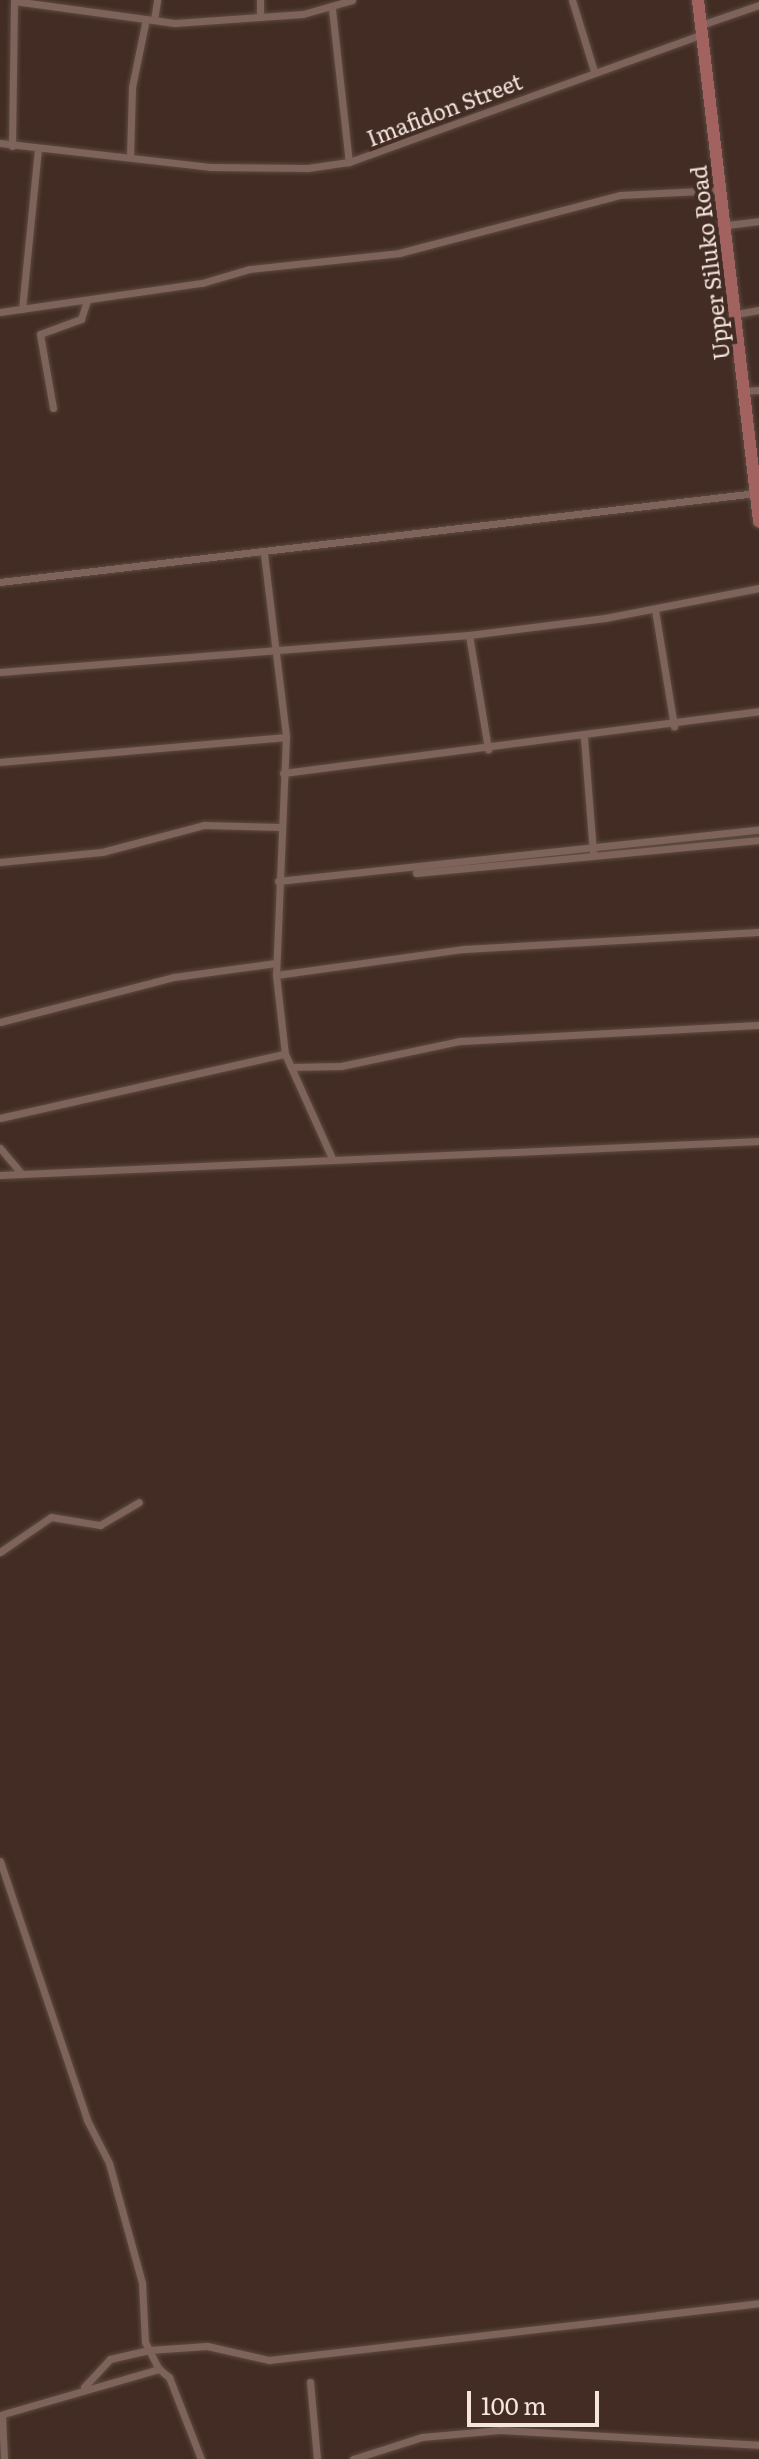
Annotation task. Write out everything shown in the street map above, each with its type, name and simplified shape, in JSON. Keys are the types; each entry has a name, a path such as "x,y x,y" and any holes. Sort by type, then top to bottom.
{"main road":[{"name":"Upper Siluko Road","path":"698,0 727,225 759,521"}],"street":[{"path":"130,156 132,87 157,0"},
{"path":"260,0 260,17"},
{"path":"12,146 14,1 150,20 260,17 332,9 352,0"},
{"path":"572,0 594,71"},
{"name":"Imafidon Street","path":"0,143 210,167 308,168 349,162 702,30 759,5"},
{"path":"332,9 349,162"},
{"path":"22,309 38,148"},
{"path":"0,312 202,283 250,269 399,253 620,195 721,190"},
{"path":"727,225 759,221"},
{"path":"53,408 40,334 81,319 87,300"},
{"path":"736,314 759,310"},
{"path":"744,391 759,390"},
{"path":"0,582 264,554 757,493"},
{"path":"264,554 286,737 276,975 285,1054 332,1158"},
{"path":"0,672 469,635 655,610 759,588"},
{"path":"655,610 674,726"},
{"path":"469,635 488,749"},
{"path":"283,773 674,726 759,711"},
{"path":"0,762 286,737"},
{"path":"586,737 594,850"},
{"path":"0,862 102,852 204,825 280,827"},
{"path":"416,873 759,830"},
{"path":"278,881 594,850 759,840"},
{"path":"276,975 464,949 759,932"},
{"path":"0,1022 174,977 276,963"},
{"path":"291,1067 341,1066 460,1041 759,1025"},
{"path":"0,1118 285,1054"},
{"path":"0,1175 759,1141"},
{"path":"0,1148 22,1174"},
{"path":"0,1552 51,1517 100,1525 139,1502"},
{"path":"0,1861 87,2120 109,2163 142,2283 149,2350 159,2369 169,2377 201,2459"},
{"path":"84,2387 110,2359 149,2350 207,2346 269,2360 759,2303"},
{"path":"4,2459 1,2415 84,2387 159,2369"},
{"path":"310,2382 317,2459"},
{"path":"353,2459 422,2437 500,2430 759,2445"}]}
